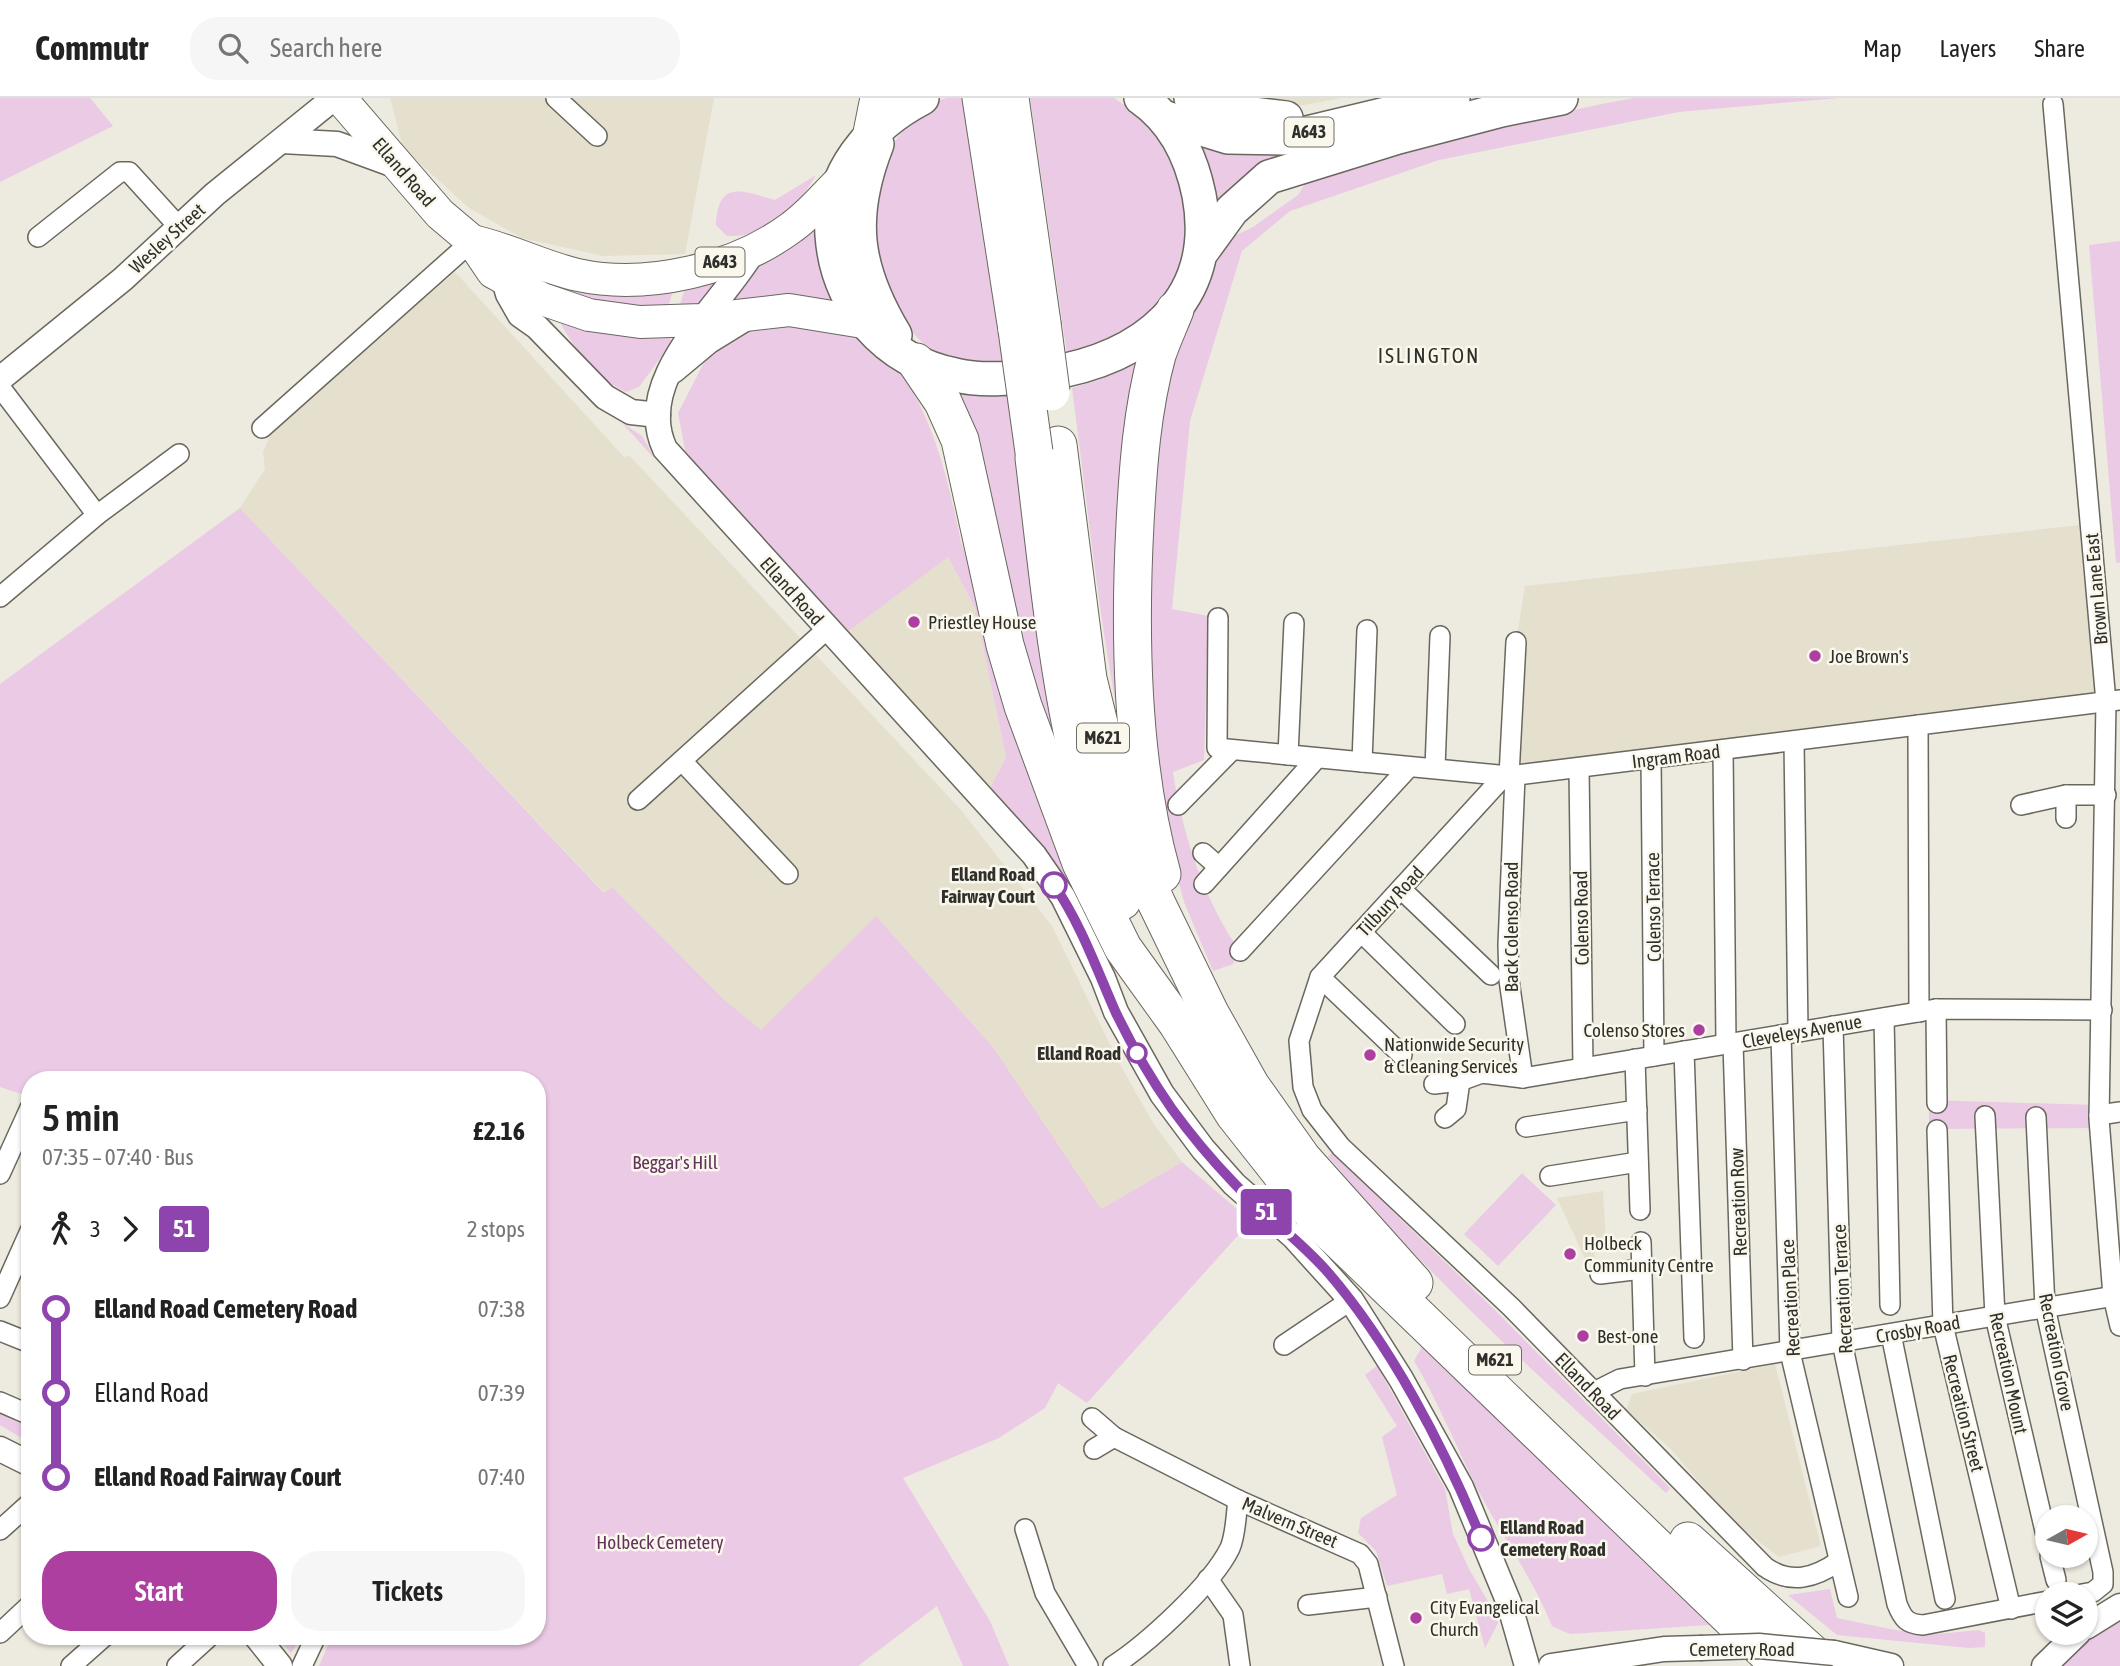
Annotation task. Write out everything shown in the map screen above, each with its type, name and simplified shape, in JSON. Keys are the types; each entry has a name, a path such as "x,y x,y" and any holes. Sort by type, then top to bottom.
{"highway":[{"path":"922,98 878,118 838,183 834,205 833,249 845,291 863,322 916,362 957,376 1015,378 1093,364 1131,348 1175,310"},
{"name":"M621","path":"981,98 1003,137"},
{"name":"M621","path":"1010,98 1003,137 1046,448 1088,679 1126,833 1156,902 1194,1018 1234,1114 1317,1219 1780,1666"},
{"name":"A643","path":"1166,105 1228,137 1286,138 1453,98"},
{"name":"A643","path":"1203,250 1232,210 1269,177 1385,141 1501,110 1561,98"},
{"path":"1166,105 1195,175 1203,250 1192,281 1175,310 1157,355 1143,421 1132,577 1133,680 1154,846 1171,907 1194,1018"},
{"path":"878,118 857,218 861,257 877,306 899,342 948,410 960,440 1005,645 1043,765 1081,863 1123,948 1194,1018"},
{"name":"M621","path":"1194,1018 1251,1086 1302,1158 1418,1287 1657,1513 1830,1659"}],"main road":[{"name":"Elland Road","path":"340,98 440,214 472,241 493,272 559,306 603,317 640,322 702,320 789,310 863,322"},
{"name":"Elland Road","path":"472,241 506,249 579,275 646,279 681,272 755,248 792,228 838,183"}],"street":[{"name":"Wesley Street","path":"0,379 334,98"},
{"path":"556,98 597,136"},
{"name":"Brown Lane East","path":"2053,104 2113,701 2106,795 2113,890 2102,1010 2099,1115 2120,1326"},
{"path":"282,141 337,144 397,166"},
{"path":"37,237 120,172 130,172 179,227"},
{"path":"262,428 472,241"},
{"name":"Elland Road","path":"755,248 745,266 683,345 671,372 658,415 661,440 672,460 1034,855 1063,897 1103,978 1116,1012 1168,1103 1234,1184 1294,1237 1352,1300 1401,1379 1461,1488 1509,1603 1527,1666"},
{"name":"Elland Road","path":"504,280 508,294 520,315 537,327 605,397 631,412 658,415"},
{"name":"Elland Road","path":"671,372 709,341 752,315"},
{"path":"0,387 97,515"},
{"path":"0,597 97,515 179,454"},
{"path":"1218,618 1217,748 1231,750"},
{"path":"1288,755 1294,623"},
{"path":"638,800 826,630"},
{"path":"1362,762 1367,630"},
{"path":"1436,768 1440,636"},
{"name":"Back Colenso Road","path":"1514,1077 1508,945 1509,776 1516,642"},
{"name":"Ingram Road","path":"1231,750 1509,776 2113,701"},
{"path":"1918,725 1927,1010 1937,1103"},
{"name":"Recreation Place","path":"1794,741 1790,1352 1848,1597"},
{"path":"1178,804 1188,782 1231,750"},
{"name":"Recreation Row","path":"1723,750 1729,1044 1743,1360"},
{"path":"1204,884 1317,758"},
{"name":"Colenso Terrace","path":"1640,1210 1637,1110 1645,1058 1651,759"},
{"path":"682,761 788,874"},
{"path":"1242,941 1409,767"},
{"name":"Colenso Road","path":"1579,768 1583,1068"},
{"name":"Tilbury Road","path":"1299,1041 1320,977 1509,776"},
{"path":"2066,795 2066,818"},
{"path":"2021,804 2066,795 2106,795"},
{"path":"1203,853 1219,867"},
{"path":"1401,889 1491,975"},
{"path":"1362,932 1455,1024"},
{"path":"1320,977 1402,1055"},
{"name":"Cleveleys Avenue","path":"1434,1084 1460,1081 1482,1073 1514,1077 1583,1068 1927,1010 2102,1010"},
{"path":"1884,1018 1890,1305"},
{"name":"Recreation Terrace","path":"1833,1026 1842,1342 1897,1604 1902,1618 1910,1625 2011,1609"},
{"name":"Elland Road","path":"1299,1041 1298,1066 1303,1087 1312,1110 1327,1131 1511,1307 1765,1567 1783,1577 1814,1577 1839,1561"},
{"path":"1684,1051 1694,1338"},
{"path":"1445,1118 1456,1110 1460,1081"},
{"path":"1526,1128 1637,1110"},
{"path":"2099,1115 2120,1112"},
{"name":"Recreation Mount","path":"1986,1116 1995,1316 2039,1505"},
{"name":"Recreation Grove","path":"2036,1117 2045,1307 2095,1529 2103,1584 2098,1588"},
{"path":"0,1174 21,1128"},
{"name":"Recreation Street","path":"1937,1130 1942,1325 2011,1609"},
{"path":"1550,1176 1638,1161"},
{"path":"1641,1242 1645,1376"},
{"path":"0,1298 21,1251"},
{"path":"1600,1274 1642,1269"},
{"name":"Crosby Road","path":"1594,1392 1620,1379 2116,1296"},
{"path":"1284,1345 1352,1300"},
{"path":"0,1331 21,1339"},
{"path":"1891,1334 1945,1599"},
{"path":"0,1402 21,1411"},
{"name":"Malvern Street","path":"1092,1418 1114,1437 1238,1500 1360,1554 1368,1564 1394,1666"},
{"path":"1094,1449 1114,1437"},
{"path":"0,1449 21,1460"},
{"path":"1113,1666 1137,1650 1208,1580 1230,1547 1238,1500"},
{"path":"0,1530 21,1511"},
{"path":"1025,1528 1045,1593 1088,1666"},
{"path":"2053,1568 2056,1580"},
{"path":"1208,1580 1233,1615 1240,1666"},
{"path":"1308,1605 1377,1597"},
{"path":"2011,1609 2035,1604"},
{"path":"2098,1620 2120,1606"},
{"path":"0,1633 21,1613"},
{"path":"71,1666 94,1645"},
{"path":"177,1666 200,1645"},
{"path":"263,1645 280,1666"},
{"path":"302,1666 312,1645"},
{"path":"2024,1666 2050,1658 2065,1645"},
{"name":"Cemetery Road","path":"1551,1666 1606,1656 1759,1646 1830,1659 1891,1666"}],"shaded area":[{"path":"390,98 714,98 685,254 603,256 522,238 469,208 403,148"},
{"path":"1227,98 1341,98 1288,108"},
{"path":"455,272 625,458 629,455 961,810 1052,926 1117,1059 1153,1123 1182,1162 1101,1209 993,1047 876,916 748,1044 240,508 265,469 263,452 274,426"},
{"path":"2090,524 2106,702 1509,776 1516,642 1525,586"},
{"path":"947,556 975,608 1006,757 990,788 842,636"},
{"path":"1603,1191 1606,1244 1595,1247 1594,1261 1587,1263 1557,1198"},
{"path":"1775,1364 1821,1546 1779,1557 1732,1521 1671,1449 1626,1410 1632,1394"}],"green space":[{"path":"0,98 90,98 113,126 0,182"},
{"path":"947,98 965,98 1003,367 960,363 936,353 912,332 894,304 881,273 875,238 874,204 881,171 895,142 916,118 934,103"},
{"path":"1030,98 1114,98 1152,125 1176,159 1190,207 1188,254 1165,306 1115,346 1068,361"},
{"path":"1634,98 1838,98 1679,112 1439,160 1290,211 1242,251 1190,421 1172,609 1208,616 1204,760 1173,772 1182,819 1196,866 1216,911 1240,951 1233,964 1213,971 1184,902 1164,824 1152,736 1145,611 1159,409 1182,337 1228,239 1253,227 1298,195 1307,181 1469,135"},
{"path":"1193,139 1297,146 1215,216"},
{"path":"816,175 790,210 769,227 742,235 727,236 716,225 721,201 727,195 734,192 752,193 775,200"},
{"path":"822,216 840,311 721,304 757,262"},
{"path":"2120,241 2120,563 2116,562 2089,245"},
{"path":"730,271 701,310 677,313 687,283"},
{"path":"537,277 675,284 666,314 547,294"},
{"path":"558,317 668,334 672,342 639,387 626,392 606,379 586,360 569,338"},
{"path":"774,320 825,326 854,334 878,349 898,370 915,396 939,454 961,542 1088,916 1043,849 990,788 1006,757 975,608 948,557 842,636 686,455 678,413 709,353 736,331"},
{"path":"1157,346 1134,790 1105,640 1072,388 1099,380"},
{"path":"951,387 1009,393 1038,650 1052,729 1079,832 1052,763"},
{"path":"622,423 642,436 655,459"},
{"path":"240,508 604,893 612,887 723,999 761,1030 876,916 993,1047 1101,1209 1182,1162 1251,1221 1087,1403 1058,1383 1045,1408 999,1438 903,1478 990,1621 1009,1666 963,1666 937,1606 858,1666 319,1666 328,1645 546,1645 546,1071 21,1071 21,1094 0,1087 0,684"},
{"path":"1929,1100 2095,1105 2096,1128 1929,1129"},
{"path":"1332,1153 1496,1311 1670,1488 1666,1493 1448,1288 1367,1202 1328,1156"},
{"path":"1522,1173 1556,1205 1498,1266 1464,1234"},
{"path":"1427,1338 1709,1625 1570,1634 1552,1626 1478,1490 1414,1361"},
{"path":"1377,1366 1445,1489 1453,1534 1469,1569 1496,1615 1498,1623 1485,1648 1469,1589 1447,1594 1442,1574 1387,1586 1376,1551 1358,1533 1361,1518 1397,1495 1382,1437 1397,1426 1365,1375"},
{"path":"0,1407 21,1415 21,1438 0,1425"},
{"path":"1830,1589 1837,1618 1895,1630 1937,1634 1979,1630 1985,1633 1985,1647 1969,1648 1837,1635 1788,1595"},
{"path":"2120,1621 2120,1666 2055,1666 2080,1645 2098,1645 2098,1634"},
{"path":"283,1645 296,1645 291,1653"}],"bus line":[{"name":"51","path":"1054,885 1063,897 1103,978 1133,1045 1162,1094 1203,1149 1234,1184 1294,1237 1352,1300 1401,1379 1461,1488 1481,1538"}],"place":[{"name":"Priestley House","path":"914,622"},
{"name":"Joe Brown's","path":"1815,656"},
{"name":"Elland Road Fairway Court","path":"1054,885"},
{"name":"Colenso Stores","path":"1699,1030"},
{"name":"Elland Road","path":"1137,1053"},
{"name":"Nationwide Security & Cleaning Services","path":"1370,1055"},
{"name":"Holbeck Community Centre","path":"1570,1254"},
{"name":"Best-one","path":"1583,1336"},
{"name":"Elland Road Cemetery Road","path":"1481,1538"},
{"name":"City Evangelical Church","path":"1416,1618"}],"district":[{"name":"ISLINGTON","path":"1429,356"}],"park label":[{"name":"Beggar's Hill","path":"675,1162"},
{"name":"Holbeck Cemetery","path":"660,1542"}]}
